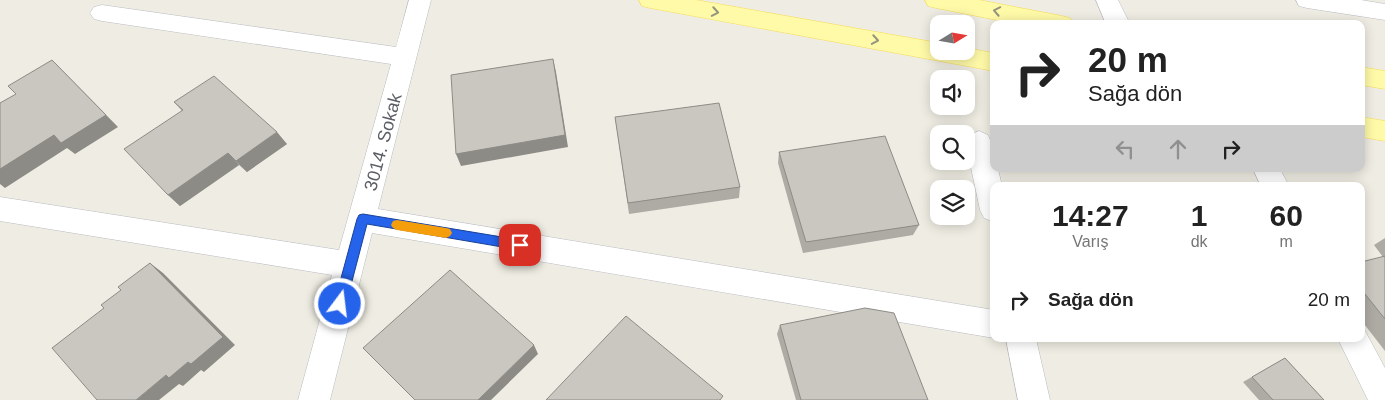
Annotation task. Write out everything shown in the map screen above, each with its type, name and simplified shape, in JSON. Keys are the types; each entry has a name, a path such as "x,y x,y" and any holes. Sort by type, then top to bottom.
{"main road":[{"path":"650,0 990,61"},
{"path":"943,1 1041,20"},
{"path":"1365,77 1385,80"},
{"path":"1365,128 1385,131"}],"street":[{"name":"3014. Sokak","path":"314,400 420,0"},
{"path":"1107,0 1116,20"},
{"path":"1307,0 1385,12"},
{"path":"102,12 405,57"},
{"path":"979,142 990,192"},
{"path":"0,209 350,266"},
{"path":"363,219 990,323"},
{"path":"1022,342 1034,400"},
{"path":"1355,342 1385,400"}],"building":[{"path":"553,59 565,135 456,154 451,75"},
{"path":"52,60 106,115 61,143 54,135 0,169 0,103 16,94 8,86"},
{"path":"214,76 277,132 236,161 228,153 168,195 124,149 183,110 174,102"},
{"path":"719,103 740,187 628,203 615,117"},
{"path":"885,136 919,225 806,242 779,152"},
{"path":"1385,256 1385,319 1365,294 1365,261"},
{"path":"150,263 223,337 191,364 188,362 169,378 166,375 136,400 97,400 52,348 104,308 101,305 121,290 118,287"},
{"path":"450,270 534,345 478,400 415,400 363,348"},
{"path":"865,308 894,313 928,400 801,400 780,325"},
{"path":"626,316 723,396 720,400 546,400"},
{"path":"1285,358 1324,400 1273,400 1252,377"}],"slow traffic":[{"path":"397,225 446,233"}],"route":[{"path":"340,304 363,219 520,245"}]}
